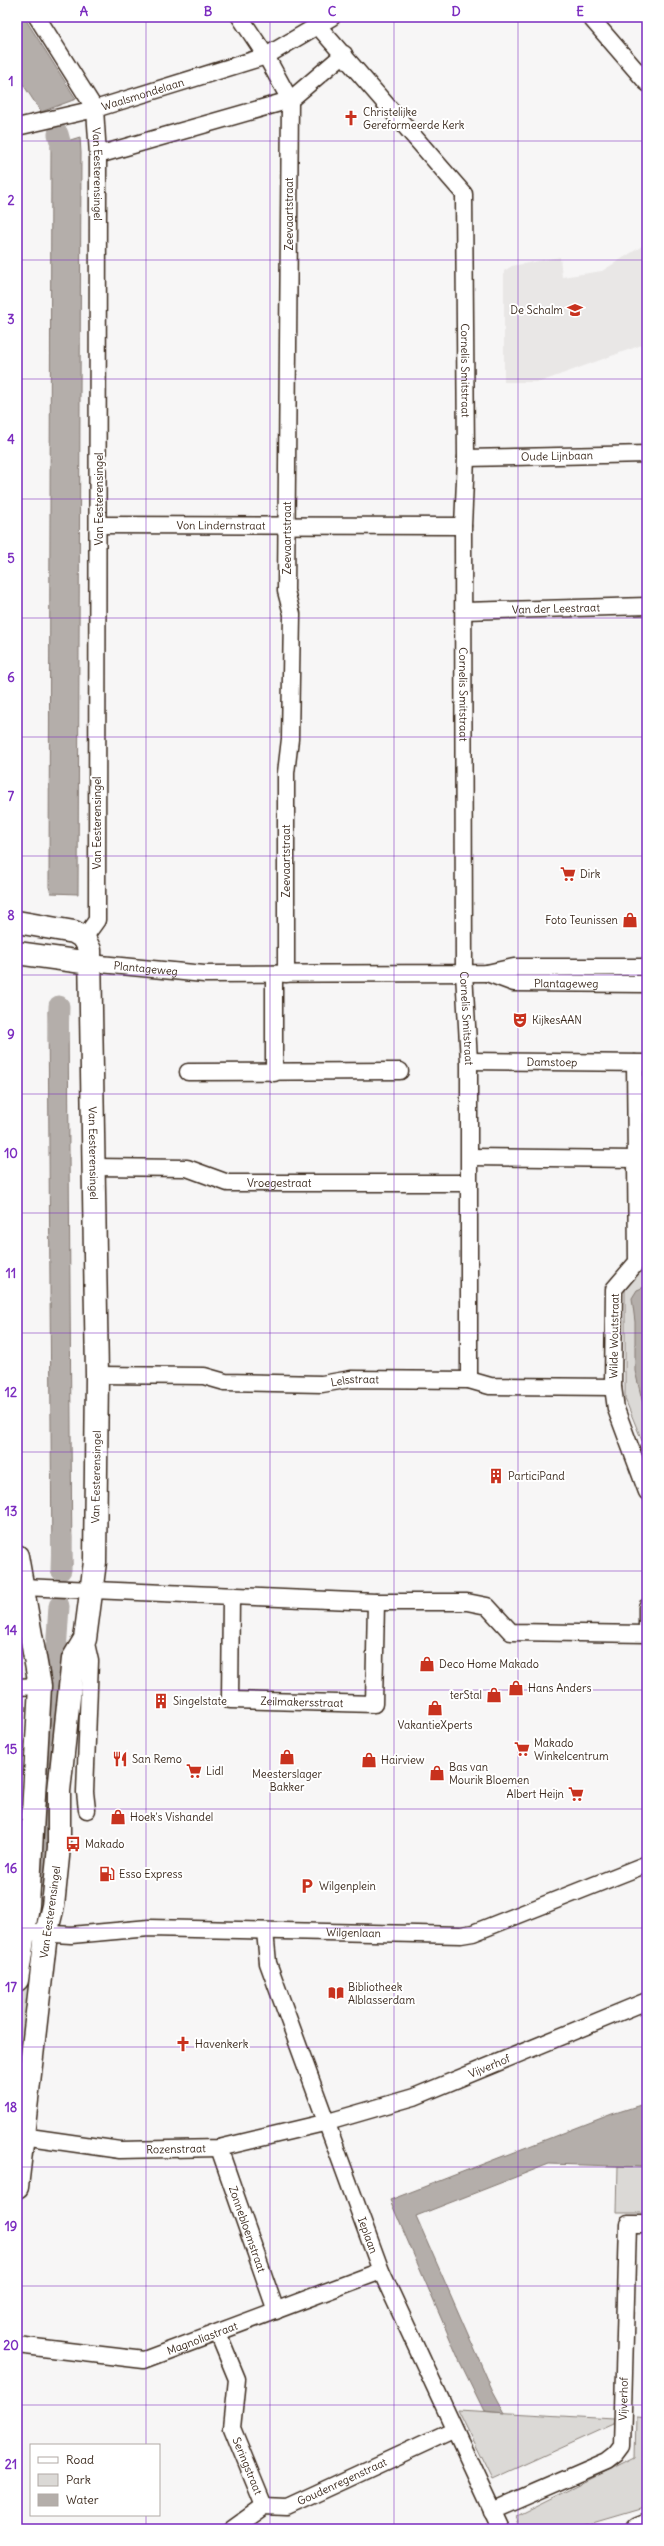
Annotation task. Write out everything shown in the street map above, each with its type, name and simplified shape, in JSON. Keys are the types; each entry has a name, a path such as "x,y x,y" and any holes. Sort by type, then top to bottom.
{"street":[{"name":"Van Eesterensingel","path":"17,2187 46,1934 53,1906 59,1847 59,1791 74,1660 85,1639 95,1562 97,1375 90,950 84,938 97,920 99,525 98,155 95,109 37,17"},
{"path":"240,17 266,56 290,100"},
{"name":"Waalsmondelaan","path":"17,127 95,109 266,56 332,17"},
{"path":"590,17 647,83"},
{"name":"Cornelis Smitstraat","path":"318,26 344,54 464,194 466,458 463,526 464,973 470,1061 469,1380"},
{"path":"98,155 290,100 344,54"},
{"name":"Zeevaartstraat","path":"280,974 286,773 290,739 292,614 286,591 290,100"},
{"name":"Oude Lijnbaan","path":"466,458 647,454"},
{"name":"Von Lindernstraat","path":"99,525 287,524 463,526"},
{"name":"Van der Leestraat","path":"464,610 647,606"},
{"path":"17,922 74,932 84,938"},
{"name":"Plantageweg","path":"17,953 90,963 204,974 487,973 514,966 647,967"},
{"name":"Plantageweg","path":"487,973 514,983 647,984"},
{"path":"274,1073 280,974"},
{"name":"Damstoep","path":"470,1061 641,1063"},
{"name":"Wilde Woutstraat","path":"641,1063 635,1159 642,1262 614,1289 613,1387 616,1410 647,1492"},
{"path":"188,1072 274,1073 400,1071"},
{"path":"470,1157 635,1159"},
{"name":"Vroegestraat","path":"93,1167 187,1168 228,1183 469,1183"},
{"name":"Lelsstraat","path":"97,1375 204,1376 225,1382 322,1384 351,1379 469,1380 490,1386 613,1387"},
{"name":"Van Eesterensingel","path":"17,1556 40,1686 28,1905 20,1932 17,1980"},
{"path":"22,1587 231,1597 376,1602 474,1603 486,1606 511,1632 647,1634 647,1607"},
{"name":"Zeilmakersstraat","path":"231,1597 230,1700 374,1704 376,1602"},
{"name":"Van Eesterensingel","path":"85,1639 90,1661 85,1787 87,1810"},
{"path":"17,1687 40,1686"},
{"name":"Wilgenlaan","path":"20,1932 72,1935 149,1928 411,1935 473,1934 647,1864"},
{"name":"Ieplaan","path":"265,1931 268,1963 315,2096 328,2122 381,2271 453,2430 500,2529"},
{"name":"Vijverhof","path":"328,2122 414,2097 647,2001"},
{"name":"Rozenstraat","path":"22,2136 42,2141 120,2150 219,2148 328,2122"},
{"name":"Zonnebloemstraat","path":"219,2148 276,2311"},
{"name":"Vijverhof","path":"492,2511 607,2461 616,2454 622,2446 628,2224 647,2224"},
{"name":"Magnoliastraat","path":"17,2345 144,2360 381,2271"},
{"name":"Seringstraat","path":"218,2333 237,2379 232,2428 264,2506"},
{"name":"Goudenregenstraat","path":"264,2506 287,2507 453,2430"},
{"path":"232,2529 264,2506"},
{"path":"637,2529 647,2525"}],"shaded area":[{"name":"De Schalm","path":"647,243 647,343 540,382 504,382 504,271 512,266 560,257 562,277 602,271"}],"green space":[{"path":"625,1272 647,1272 647,1453 625,1399"},
{"path":"22,1971 33,1973 17,2121 17,2019"},
{"path":"618,2166 647,2167 647,2213 617,2213"},
{"path":"458,2410 614,2419 613,2424 492,2479"},
{"path":"636,2417 647,2418 647,2507 572,2529 520,2529 516,2516 635,2457"}],"water":[{"path":"17,17 24,17 76,99 41,112 17,75"},
{"path":"80,137 78,894 51,893 49,887 51,146"},
{"path":"48,1011 68,1014 72,1565 68,1567 52,1564"},
{"path":"647,1286 647,1298 644,1301 647,1324 647,1420 635,1371 635,1322 632,1298 637,1290"},
{"path":"51,1654 60,1654 53,1771 44,1771"},
{"path":"43,1795 51,1795 45,1887 37,1887"},
{"path":"647,2103 647,2167 549,2164 416,2216 492,2389 505,2413 484,2411 460,2362 390,2200 612,2114"}],"waterway":[{"path":"58,134 64,156 64,171"},
{"path":"58,1040 59,1006"},
{"path":"61,1570 62,1537"},
{"path":"54,1683 59,1606"},
{"path":"45,1823 51,1742"}],"place":[{"name":"Christelijke Gereformeerde Kerk","path":"351,118"},
{"name":"De Schalm","path":"575,310"},
{"name":"Dirk","path":"568,874"},
{"name":"Foto Teunissen","path":"630,920"},
{"name":"KijkesAAN","path":"520,1020"},
{"name":"ParticiPand","path":"496,1476"},
{"name":"Deco Home Makado","path":"427,1664"},
{"name":"Hans Anders","path":"516,1688"},
{"name":"terStal","path":"494,1695"},
{"name":"Singelstate","path":"161,1701"},
{"name":"VakantieXperts","path":"435,1708"},
{"name":"Makado Winkelcentrum","path":"522,1749"},
{"name":"Meesterslager Bakker","path":"287,1757"},
{"name":"San Remo","path":"120,1759"},
{"name":"Hairview","path":"369,1760"},
{"name":"Lidl","path":"194,1771"},
{"name":"Bas van Mourik Bloemen","path":"437,1773"},
{"name":"Albert Heijn","path":"576,1794"},
{"name":"Hoek's Vishandel","path":"118,1817"},
{"name":"Makado","path":"73,1844"},
{"name":"Esso Express","path":"107,1874"},
{"name":"Wilgenplein","path":"307,1886"},
{"name":"Bibliotheek Alblasserdam","path":"336,1993"},
{"name":"Havenkerk","path":"183,2044"}]}
